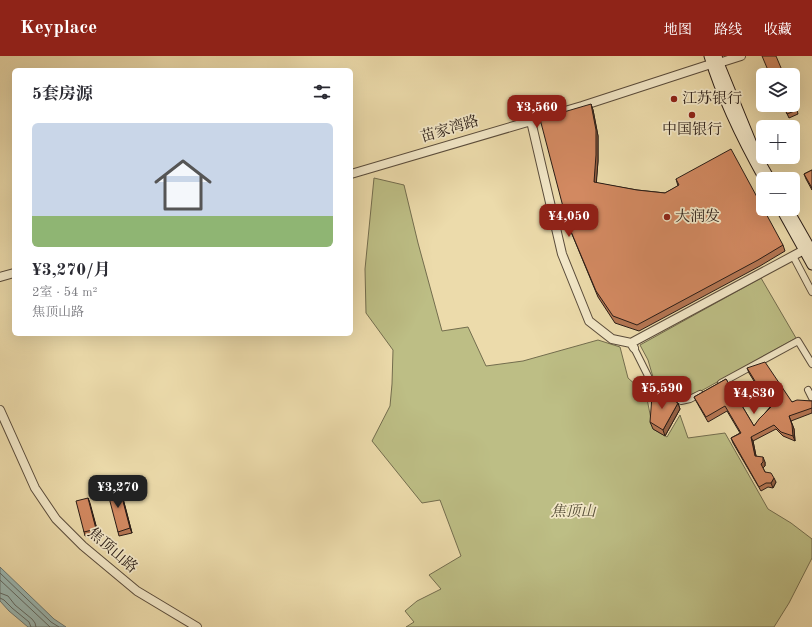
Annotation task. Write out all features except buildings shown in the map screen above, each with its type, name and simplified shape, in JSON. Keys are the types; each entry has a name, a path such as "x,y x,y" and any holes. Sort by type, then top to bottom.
{"main road":[{"path":"714,60 725,103 748,152 760,172"},
{"path":"714,60 757,156 766,172"},
{"path":"786,216 810,249"},
{"path":"792,216 810,249 812,265"}],"street":[{"name":"苗家湾路","path":"353,173 531,121 714,60 741,56"},
{"path":"531,121 562,254 589,321 612,339 633,345 793,256 810,249"},
{"path":"793,256 812,292"},
{"path":"0,277 12,274"},
{"path":"715,386 798,341 812,364"},
{"path":"633,345 654,388 681,401 690,399 709,389"},
{"path":"808,390 812,398"},
{"name":"焦顶山路","path":"0,410 36,488 56,519 83,546 136,591 197,627"}],"green space":[{"name":"焦顶山","path":"374,178 404,185 442,331 468,327 486,366 523,361 598,340 620,347 628,378 646,394 653,429 667,437 680,415 688,438 725,433 768,509 791,523 812,539 812,558 789,603 774,627 406,627 414,622 405,611 417,601 441,589 429,575 461,556 440,500 422,503 372,441 390,406 393,350 366,313 365,269"},
{"path":"761,278 796,338 701,391 687,396 673,394 663,389 653,377 648,360 640,345"}],"water":[{"path":"0,567 54,619 66,627 28,627 9,611 0,601"}],"place":[{"name":"江苏银行","path":"674,99"},
{"name":"中国银行","path":"692,115"},
{"name":"大润发","path":"667,217"}]}
